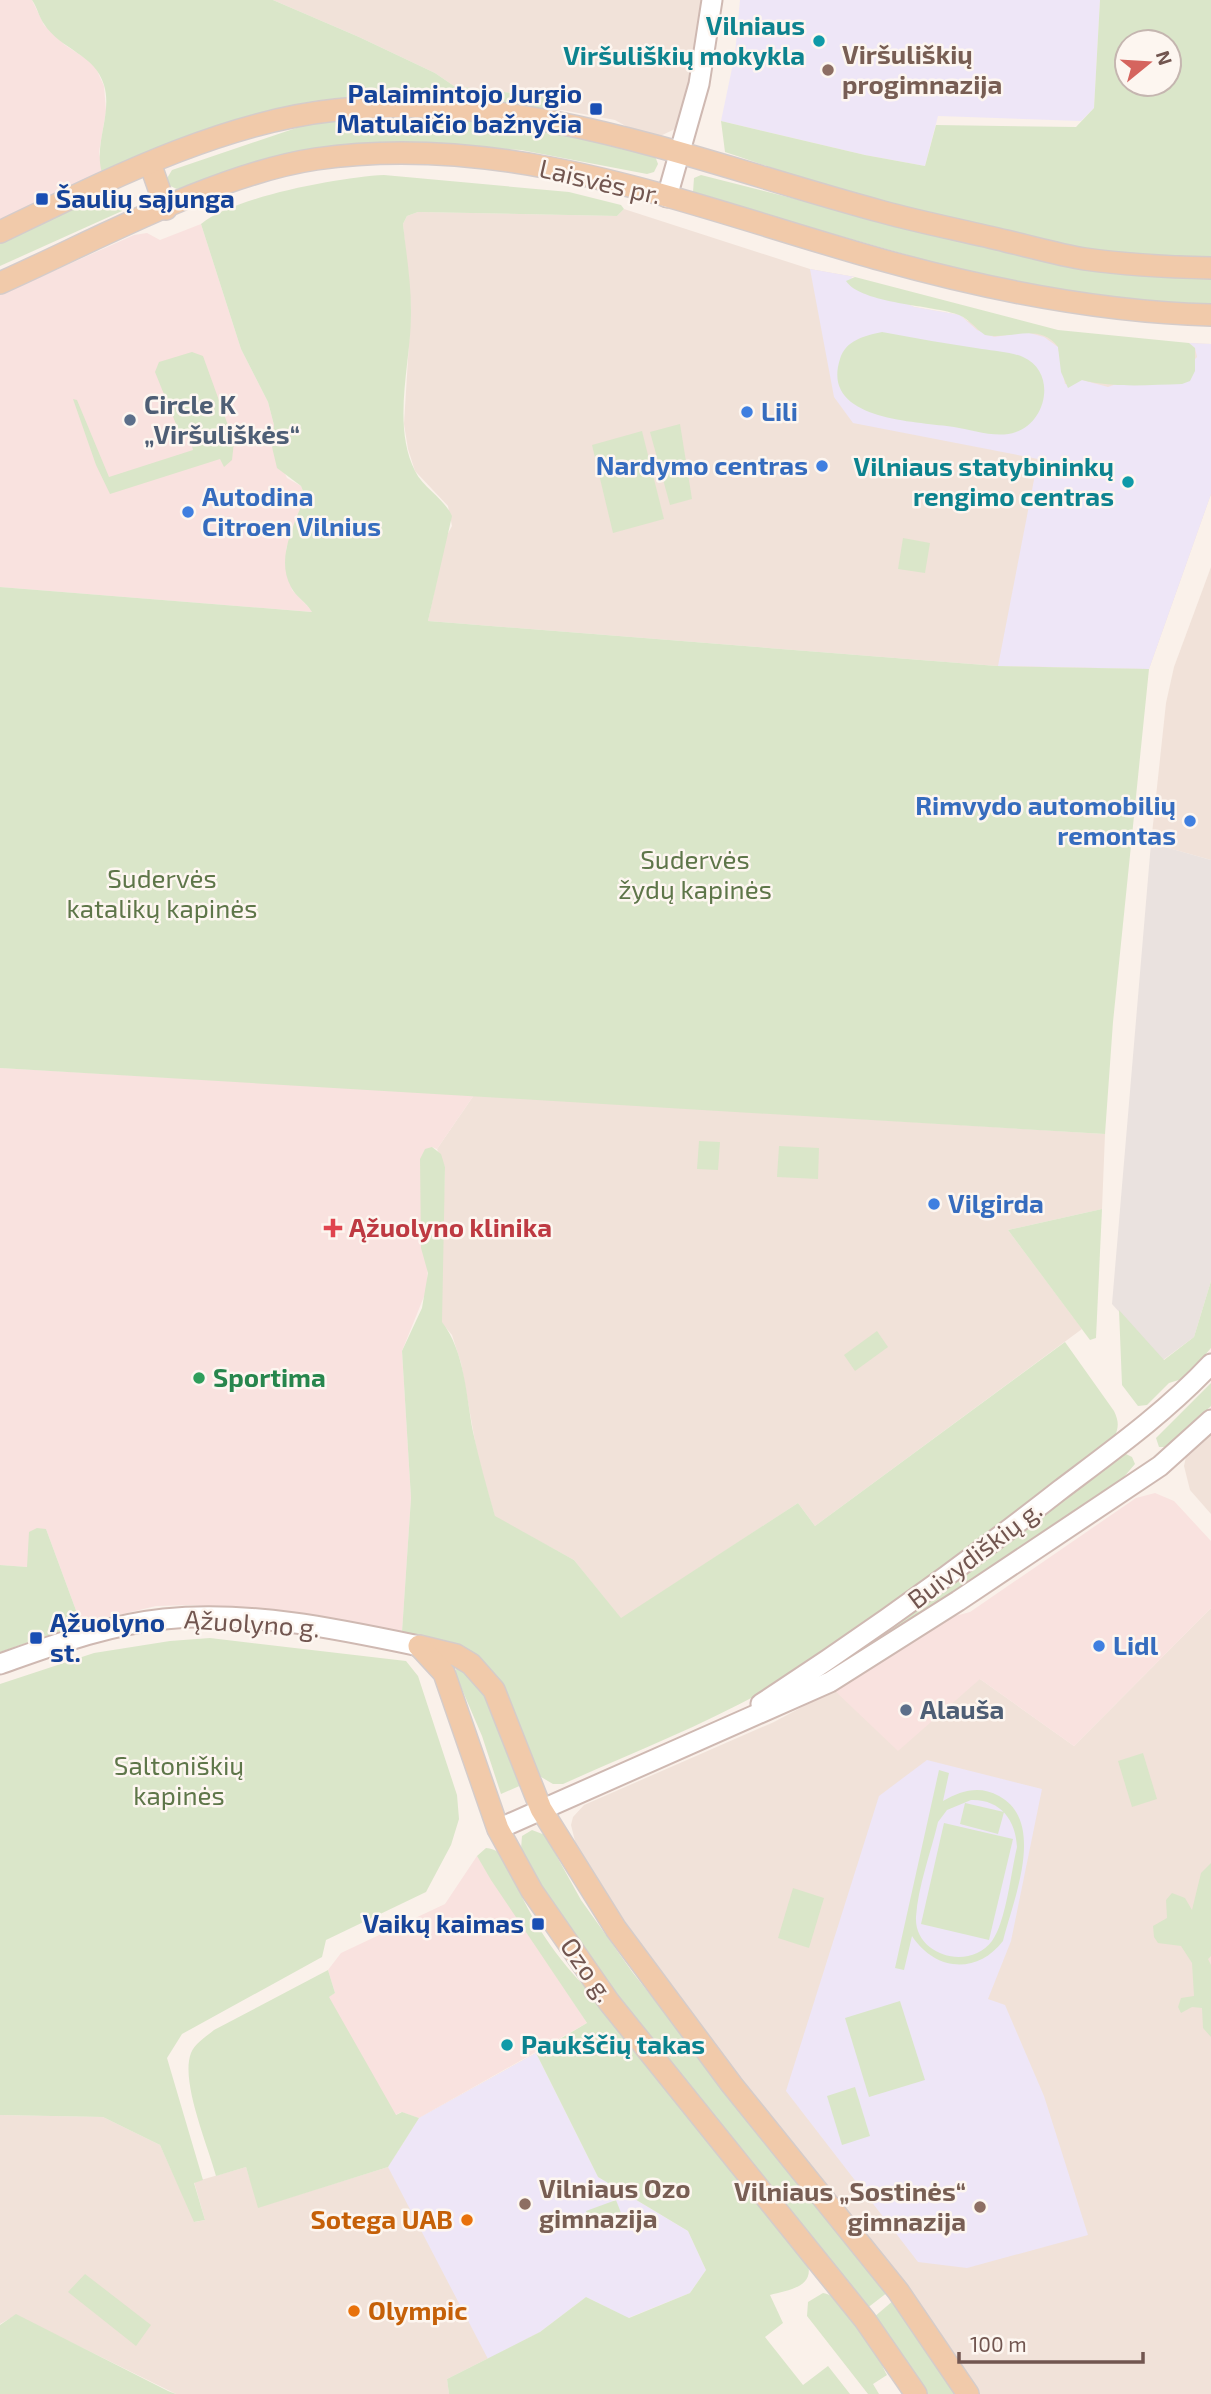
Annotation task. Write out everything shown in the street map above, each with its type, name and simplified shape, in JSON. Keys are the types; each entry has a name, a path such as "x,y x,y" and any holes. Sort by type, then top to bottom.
{"main road":[{"path":"667,197 699,84 712,0"},
{"name":"Laisvės pr.","path":"0,232 150,163 228,135 288,118 379,106 506,113 589,128 883,212 1083,258 1211,268"},
{"name":"Laisvės pr.","path":"0,283 166,209 257,175 312,160 412,153 502,160 667,197 884,261 1035,296 1153,313 1211,315"},
{"path":"150,163 166,209"},
{"name":"Buivydiškių g.","path":"725,1728 874,1630 981,1552 1156,1419 1211,1364"},
{"name":"Buivydiškių g.","path":"498,1829 725,1728 804,1696 865,1660 1160,1466 1211,1420"},
{"name":"Ąžuolyno g.","path":"0,1664 88,1634 166,1618 255,1620 342,1631 456,1655 471,1664 495,1690"},
{"name":"Ozo g.","path":"419,1646 444,1673 498,1829 532,1891 609,2002 865,2320 916,2394"},
{"name":"Ozo g.","path":"495,1690 541,1809 616,1929 732,2085 898,2291 968,2394"}],"shaded area":[{"path":"0,0 32,0 44,25 65,45 94,64 104,86 106,111 99,152 103,176 0,223"},
{"path":"273,0 702,0 694,65 681,118 675,129 658,137 640,134 615,120 562,110 549,111 544,97 454,86 435,73"},
{"path":"740,0 1100,0 1094,108 1081,121 938,116 925,166 865,155 721,121 735,54"},
{"path":"624,209 810,269 855,277 850,277 914,307 960,315 968,321 1195,348 1189,343 1211,344 1211,494 1149,669 997,666 428,621 446,537 452,526 448,506 415,471 408,449 404,424 411,310 403,224 407,216 418,212 617,216"},
{"path":"201,224 241,349 268,402 274,425 272,447 287,478 301,486 305,496 286,549 292,590 313,612 0,587 0,295 134,235 147,233 160,240"},
{"path":"810,269 855,277 850,277 914,307 960,315 977,330 994,337 1026,332 1044,337 1058,347 1065,384 1082,380 1108,387 1119,383 1171,384 1197,357 1195,348 1189,343 1211,344 1211,494 1149,669 998,666 1038,459 853,423 834,397"},
{"path":"1211,567 1211,860 1151,843 1166,703 1174,667"},
{"path":"1151,843 1211,860 1211,1281 1194,1337 1163,1360 1112,1304"},
{"path":"0,1068 474,1095 437,1149 432,1147 427,1289 402,1351 411,1498 402,1632 323,1618 192,1605 156,1606 81,1624 46,1529 27,1567 0,1565"},
{"path":"474,1095 1105,1134 1102,1209 1008,1230 1082,1329 815,1526 798,1503 621,1619 574,1560 495,1517 478,1458 461,1363 452,1335 442,1323 440,1309 445,1167 437,1149"},
{"path":"1211,1427 1211,1514 1190,1490 1184,1466 1187,1452"},
{"path":"1155,1493 1174,1501 1211,1541 1211,1608 1074,1746 980,1679 898,1751 834,1690 948,1618 970,1612 1136,1498"},
{"path":"1211,1608 1211,2394 976,2394 746,2090 609,1899 576,1845 571,1825 573,1817 584,1805 774,1722 834,1690 980,1679 1074,1746"},
{"path":"927,1760 1042,1789 1011,1941 988,1999 1005,2005 1044,2096 1088,2235 967,2268 918,2262 786,2091 879,1796"},
{"path":"477,1856 587,2023 419,2118 401,2112 338,2147 271,2029 335,1993 328,1970 341,1953 445,1904"},
{"path":"536,2053 540,2332 447,2379 449,2394 176,2394 16,2315 0,2324 0,2115 103,2117 160,2145 195,2222 205,2220 194,2182 246,2167 259,2207 388,2167 419,2118"},
{"name":"Vilniaus Ozo gimnazija","path":"536,2053 598,2177 688,2231 706,2270 690,2293 628,2318 586,2297 540,2332 488,2359 388,2167 419,2118"}],"green space":[{"path":"32,0 273,0 435,73 454,86 545,97 549,111 395,98 103,176 100,153 106,96 100,75 86,59 51,33"},
{"path":"1100,0 1211,0 1211,261 1052,245 910,212 725,152 721,121 865,155 925,166 936,125 1076,127 1094,108"},
{"path":"435,115 554,129 655,156 658,164 654,172 647,174 521,150 429,144 257,163 177,189 168,185 166,180 172,170 305,125 344,117"},
{"path":"384,175 569,192 621,205 624,209 617,216 418,212 407,216 403,224 411,310 404,391 404,433 415,471 452,516 428,621 997,666 1149,669 1113,1022 1105,1134 0,1068 0,587 312,612 293,590 285,564 288,541 305,496 301,486 277,468 272,447 274,425 268,402 241,349 201,224 216,214 261,197 315,184"},
{"path":"701,175 986,247 1067,263 1211,277 1211,303 1137,303 992,279 699,196 693,192 694,178"},
{"path":"112,189 122,211 0,266 0,239"},
{"path":"855,277 1058,330 1189,343 1195,348 1195,371 1190,381 1182,384 1119,385 1082,380 1068,388 1061,372 1058,347 1042,335 985,335 959,315 866,295 846,281"},
{"path":"882,332 1023,357 1034,364 1041,374 1044,396 1041,408 1027,427 1001,435 896,419 857,406 844,395 838,379 840,359 851,343"},
{"path":"192,352 203,356 234,442 232,460 224,467 220,459 110,494 96,465 73,399 77,400 109,477 193,450 188,432 180,434 155,372 159,362"},
{"path":"680,424 692,499 670,505 650,432"},
{"path":"642,431 664,519 613,533 592,445"},
{"path":"903,538 930,543 925,573 898,569"},
{"path":"699,1141 720,1142 718,1170 697,1169"},
{"path":"779,1146 819,1148 818,1179 777,1177"},
{"path":"432,1147 441,1154 445,1167 442,1322 456,1347 464,1374 475,1442 495,1516 574,1560 621,1618 798,1503 815,1526 1065,1342 1114,1411 1118,1424 1116,1434 953,1564 870,1625 784,1680 703,1722 563,1784 553,1784 536,1774 513,1713 447,1644 402,1632 411,1498 402,1351 422,1308 428,1273 421,1248 420,1159 425,1149"},
{"path":"1102,1209 1096,1338 1090,1340 1008,1230"},
{"path":"1211,1281 1211,1348 1185,1378 1169,1383 1147,1405 1138,1406 1122,1385 1119,1310 1164,1360 1194,1337"},
{"path":"877,1331 888,1347 855,1371 844,1355"},
{"path":"1211,1383 1211,1406 1169,1447 1159,1447 1156,1438"},
{"path":"1124,1453 1132,1457 1135,1464 1123,1478 903,1628 858,1656 764,1707 930,1600"},
{"path":"37,1528 46,1529 81,1624 0,1652 0,1565 27,1567 29,1532"},
{"name":"Saltoniškių kapinės","path":"210,1638 406,1661 418,1676 457,1795 459,1819 451,1845 426,1892 326,1940 322,1957 182,2034 167,2058 203,2180 194,2183 205,2220 194,2222 160,2145 103,2117 0,2115 0,1684 94,1653 170,1641"},
{"path":"457,1667 482,1684 524,1784 501,1794 482,1736 455,1673"},
{"path":"1143,1753 1157,1799 1132,1807 1118,1761"},
{"path":"939,1770 949,1773 943,1801 963,1792 977,1790 999,1796 1013,1808 1021,1824 1024,1842 1019,1884 1003,1941 993,1952 969,1964 944,1962 921,1948 912,1936 904,1970 895,1968","holes":["971,1800 998,1807 1004,1813 1010,1820 1016,1837 1017,1847 1004,1910 997,1933 982,1950 958,1957 945,1955 933,1950 918,1930 916,1917 922,1881 938,1822 947,1810"]},
{"path":"965,1803 1004,1812 998,1834 960,1824"},
{"path":"944,1823 1013,1839 989,1940 921,1924"},
{"path":"532,1830 545,1835 581,1900 633,1973 888,2292 866,2309 594,1967 544,1891 521,1849 522,1836"},
{"path":"486,1848 496,1851 505,1860 531,1914 561,1959 808,2264 809,2272 803,2283 770,2295 783,2323 765,2337 803,2385 828,2366 850,2394 449,2394 447,2379 540,2332 586,2297 629,2318 690,2293 706,2270 688,2231 598,2177 536,2053 587,2023 477,1856"},
{"path":"1211,1863 1211,1956 1208,1959 1211,1965 1211,2037 1203,2028 1202,2008 1192,2007 1181,2013 1178,2007 1181,1998 1194,1996 1192,1963 1181,1946 1158,1943 1154,1937 1153,1926 1167,1918 1166,1900 1172,1893 1185,1898 1192,1910 1201,1873"},
{"path":"793,1888 824,1898 809,1948 778,1938"},
{"path":"328,1970 335,1993 329,1997 396,2115 402,2112 419,2118 388,2167 258,2208 246,2167 216,2176 192,2096 189,2080 191,2053 198,2043 214,2030"},
{"path":"900,2001 925,2080 869,2097 845,2018"},
{"path":"855,2087 870,2136 842,2145 827,2096"},
{"path":"616,2200 623,2218 593,2228 586,2211"},
{"path":"85,2274 151,2325 136,2346 68,2292"},
{"path":"823,2293 842,2304 876,2354 887,2375 873,2384 879,2394 868,2394 807,2316 808,2302"},
{"path":"894,2300 958,2394 926,2394 873,2318"},
{"path":"16,2314 176,2394 0,2394 0,2325"}],"place":[{"name":"Vilniaus Viršuliškių mokykla","path":"819,41"},
{"name":"Viršuliškių progimnazija","path":"828,70"},
{"name":"Palaimintojo Jurgio Matulaičio bažnyčia","path":"596,109"},
{"name":"Šaulių sąjunga","path":"42,199"},
{"name":"Lili","path":"747,412"},
{"name":"Circle K „Viršuliškės“","path":"130,420"},
{"name":"Nardymo centras","path":"822,466"},
{"name":"Vilniaus statybininkų rengimo centras","path":"1128,482"},
{"name":"Autodina Citroen Vilnius","path":"188,512"},
{"name":"Rimvydo automobilių remontas","path":"1190,821"},
{"name":"Vilgirda","path":"934,1204"},
{"name":"Ąžuolyno klinika","path":"333,1228"},
{"name":"Sportima","path":"199,1378"},
{"name":"Ąžuolyno st.","path":"36,1638"},
{"name":"Lidl","path":"1099,1646"},
{"name":"Alauša","path":"906,1710"},
{"name":"Vaikų kaimas","path":"538,1924"},
{"name":"Paukščių takas","path":"507,2045"},
{"name":"Vilniaus Ozo gimnazija","path":"525,2204"},
{"name":"Vilniaus „Sostinės“ gimnazija","path":"980,2207"},
{"name":"Sotega UAB","path":"467,2220"},
{"name":"Olympic","path":"354,2311"}],"park label":[{"name":"Sudervės žydų kapinės","path":"695,875"},
{"name":"Sudervės katalikų kapinės","path":"162,894"}]}
